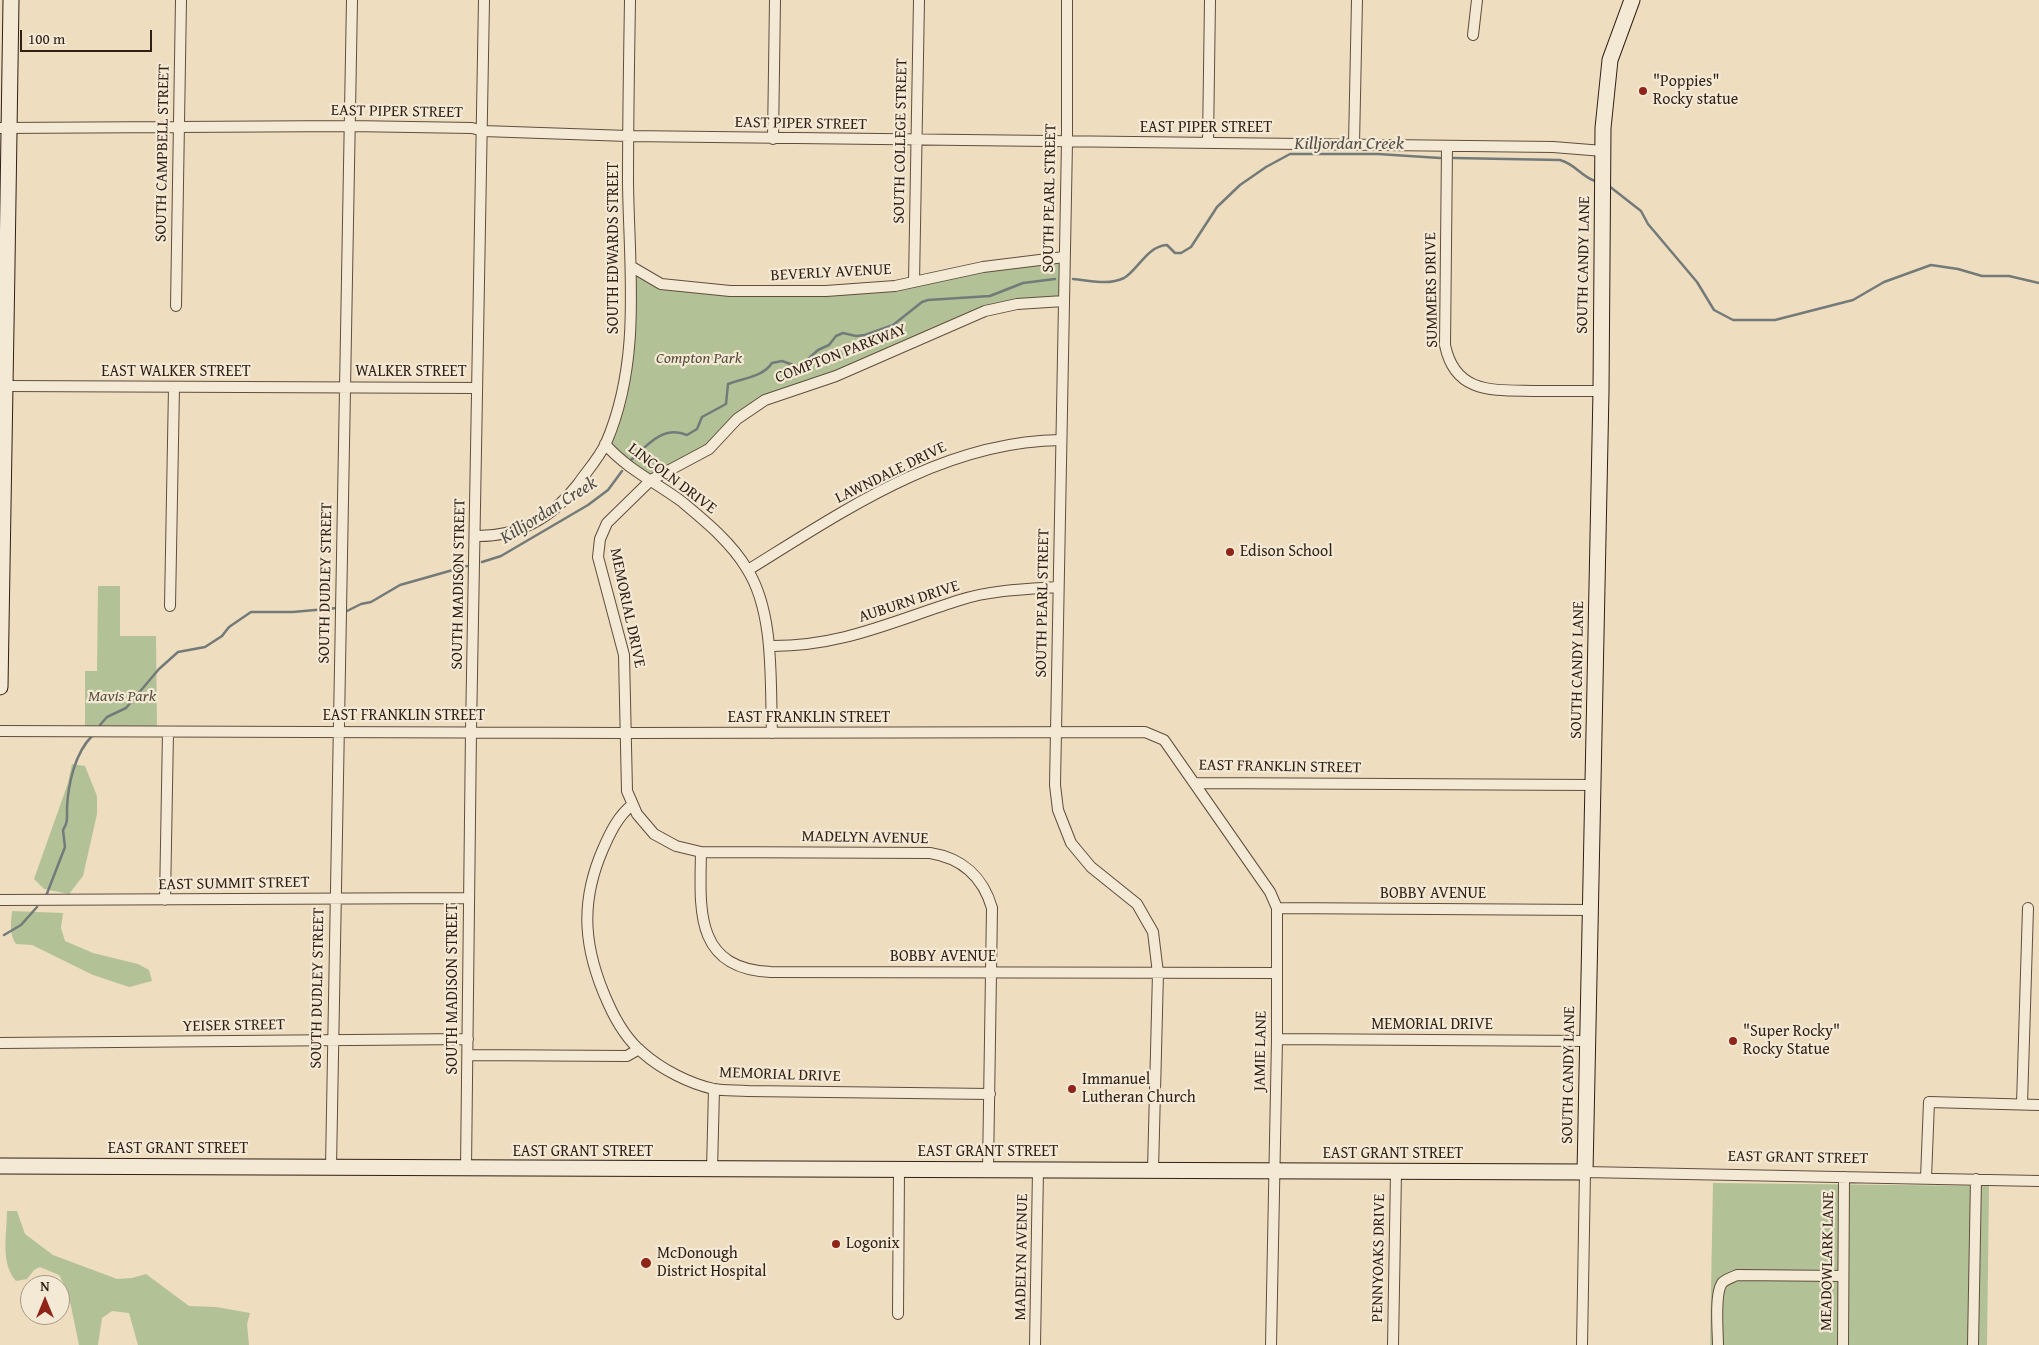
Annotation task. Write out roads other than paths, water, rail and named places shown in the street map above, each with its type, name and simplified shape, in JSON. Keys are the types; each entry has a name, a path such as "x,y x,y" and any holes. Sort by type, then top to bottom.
{"main road":[{"path":"0,687 3,453 7,386 3,291 4,128 11,0"},
{"name":"SOUTH CANDY LANE","path":"1585,1172 1601,391 1603,151 1605,105 1610,60 1632,0"},
{"name":"EAST GRANT STREET","path":"0,1166 1585,1172"}],"street":[{"name":"SOUTH CAMPBELL STREET","path":"176,306 181,0"},
{"name":"SOUTH DUDLEY STREET","path":"331,1167 334,897 352,0"},
{"name":"SOUTH MADISON STREET","path":"466,1168 476,388 483,132 484,0"},
{"name":"SOUTH EDWARDS STREET","path":"475,536 507,533 528,527 547,516 568,497 605,444 618,407 625,376 632,306 628,136 630,0"},
{"path":"773,139 775,0"},
{"name":"SOUTH COLLEGE STREET","path":"914,282 919,0"},
{"name":"SOUTH PEARL STREET","path":"1067,0 1067,142 1055,791 1058,810 1066,834 1076,851 1091,867 1124,891 1143,912 1153,932 1158,973 1153,1170"},
{"path":"1208,142 1210,0"},
{"path":"1354,144 1357,0"},
{"path":"1473,35 1477,0"},
{"name":"EAST PIPER STREET","path":"4,128 350,126 472,128 483,132 773,139 1354,144 1447,147 1553,147 1603,151"},
{"name":"SUMMERS DRIVE","path":"1447,147 1445,346 1452,365 1465,380 1477,387 1491,390 1601,391"},
{"name":"BEVERLY AVENUE","path":"632,267 661,284 730,290 849,290 914,282 983,267 1064,257"},
{"name":"COMPTON PARKWAY","path":"651,480 709,449 742,416 765,400 836,376 985,312 1034,302 1064,301"},
{"name":"EAST WALKER STREET","path":"7,386 345,387"},
{"path":"170,606 174,387"},
{"name":"WALKER STREET","path":"345,387 476,388"},
{"name":"LAWNDALE DRIVE","path":"748,570 863,501 942,462 1004,445 1061,440"},
{"name":"LINCOLN DRIVE","path":"605,444 624,464 651,480 718,533 748,570 764,613 769,646 772,733"},
{"name":"MEMORIAL DRIVE","path":"627,733 624,655 600,566 598,548 607,522 651,480"},
{"name":"AUBURN DRIVE","path":"769,646 803,645 843,639 962,599 1058,587"},
{"name":"EAST FRANKLIN STREET","path":"0,731 1145,732 1155,735 1167,744 1194,783 1593,785"},
{"path":"165,900 168,732"},
{"name":"MADELYN AVENUE","path":"627,733 627,791 632,805 645,825 664,841 688,850 701,852 930,853 951,858 978,878 989,898 992,908 988,1169"},
{"name":"JAMIE LANE","path":"1194,783 1270,892 1277,908 1277,1039 1271,1345"},
{"name":"MEMORIAL DRIVE","path":"632,805 619,818 599,858 589,893 587,926 590,955 597,979 620,1025 639,1049 673,1072 714,1088 748,1091 990,1094"},
{"name":"BOBBY AVENUE","path":"701,852 702,921 711,942 728,959 748,969 771,972 1277,973"},
{"name":"EAST SUMMIT STREET","path":"0,900 334,897 469,898"},
{"name":"BOBBY AVENUE","path":"1277,908 1590,910"},
{"path":"2022,1104 2028,908"},
{"name":"YEISER STREET","path":"0,1043 468,1039"},
{"name":"MEMORIAL DRIVE","path":"1277,1039 1587,1041"},
{"path":"468,1055 627,1056 639,1049"},
{"path":"712,1170 714,1088"},
{"path":"1926,1178 1929,1102 2039,1105"},
{"path":"898,1314 899,1170"},
{"name":"MADELYN AVENUE","path":"1035,1345 1038,1170"},
{"name":"PENNYOAKS DRIVE","path":"1393,1345 1396,1172"},
{"name":"EAST GRANT STREET","path":"1585,1172 2039,1181"},
{"name":"SOUTH CANDY LANE","path":"1582,1345 1585,1172"},
{"name":"MEADOWLARK LANE","path":"1843,1345 1844,1177"},
{"path":"1973,1345 1976,1179"},
{"path":"1718,1345 1718,1293 1722,1283 1730,1278 1738,1275 1843,1276"}],"waterway":[{"name":"Killjordan Creek","path":"1073,279 1111,282 1124,278 1148,254 1160,246 1167,245 1175,253 1181,253 1191,247 1217,207 1240,185 1266,167 1290,154 1378,154 1440,158"},
{"name":"Killjordan Creek","path":"1454,158 1560,160 1570,164 1595,181"},
{"path":"1609,186 1641,211 1648,224 1697,282 1714,310 1733,320 1775,320 1853,300 1884,282 1931,265 1958,269 1982,276 2009,276 2039,283"},
{"name":"Killjordan Creek","path":"631,460 656,438 670,433 687,435 697,429 702,417 726,404 728,384 758,374 772,363 782,361 799,367 818,350 829,345 836,336 843,333 856,336 865,335 893,325 922,302 928,300 990,296 1023,283 1055,279"},
{"name":"Killjordan Creek","path":"482,562 501,556 588,505 608,490 622,471"},
{"name":"Killjordan Creek","path":"347,611 361,604 371,602 400,585 467,566"},
{"name":"Killjordan Creek","path":"100,725 107,717 126,708 159,669 178,652 205,647 222,636 229,627 251,612 293,612 337,608"},
{"name":"Killjordan Creek","path":"46,896 65,847 63,830 66,822 69,789 74,769 81,751 92,736"},
{"name":"Killjordan Creek","path":"4,935 21,925 37,907"}],"place":[{"name":"\"Poppies\" Rocky statue","path":"1643,91"},
{"name":"Edison School","path":"1230,552"},
{"name":"\"Super Rocky\" Rocky Statue","path":"1733,1041"},
{"name":"Immanuel Lutheran Church","path":"1072,1089"},
{"name":"Logonix","path":"836,1244"},
{"name":"McDonough District Hospital","path":"646,1263"}],"park label":[{"name":"Compton Park","path":"699,359"},
{"name":"Mavis Park","path":"122,697"}]}
